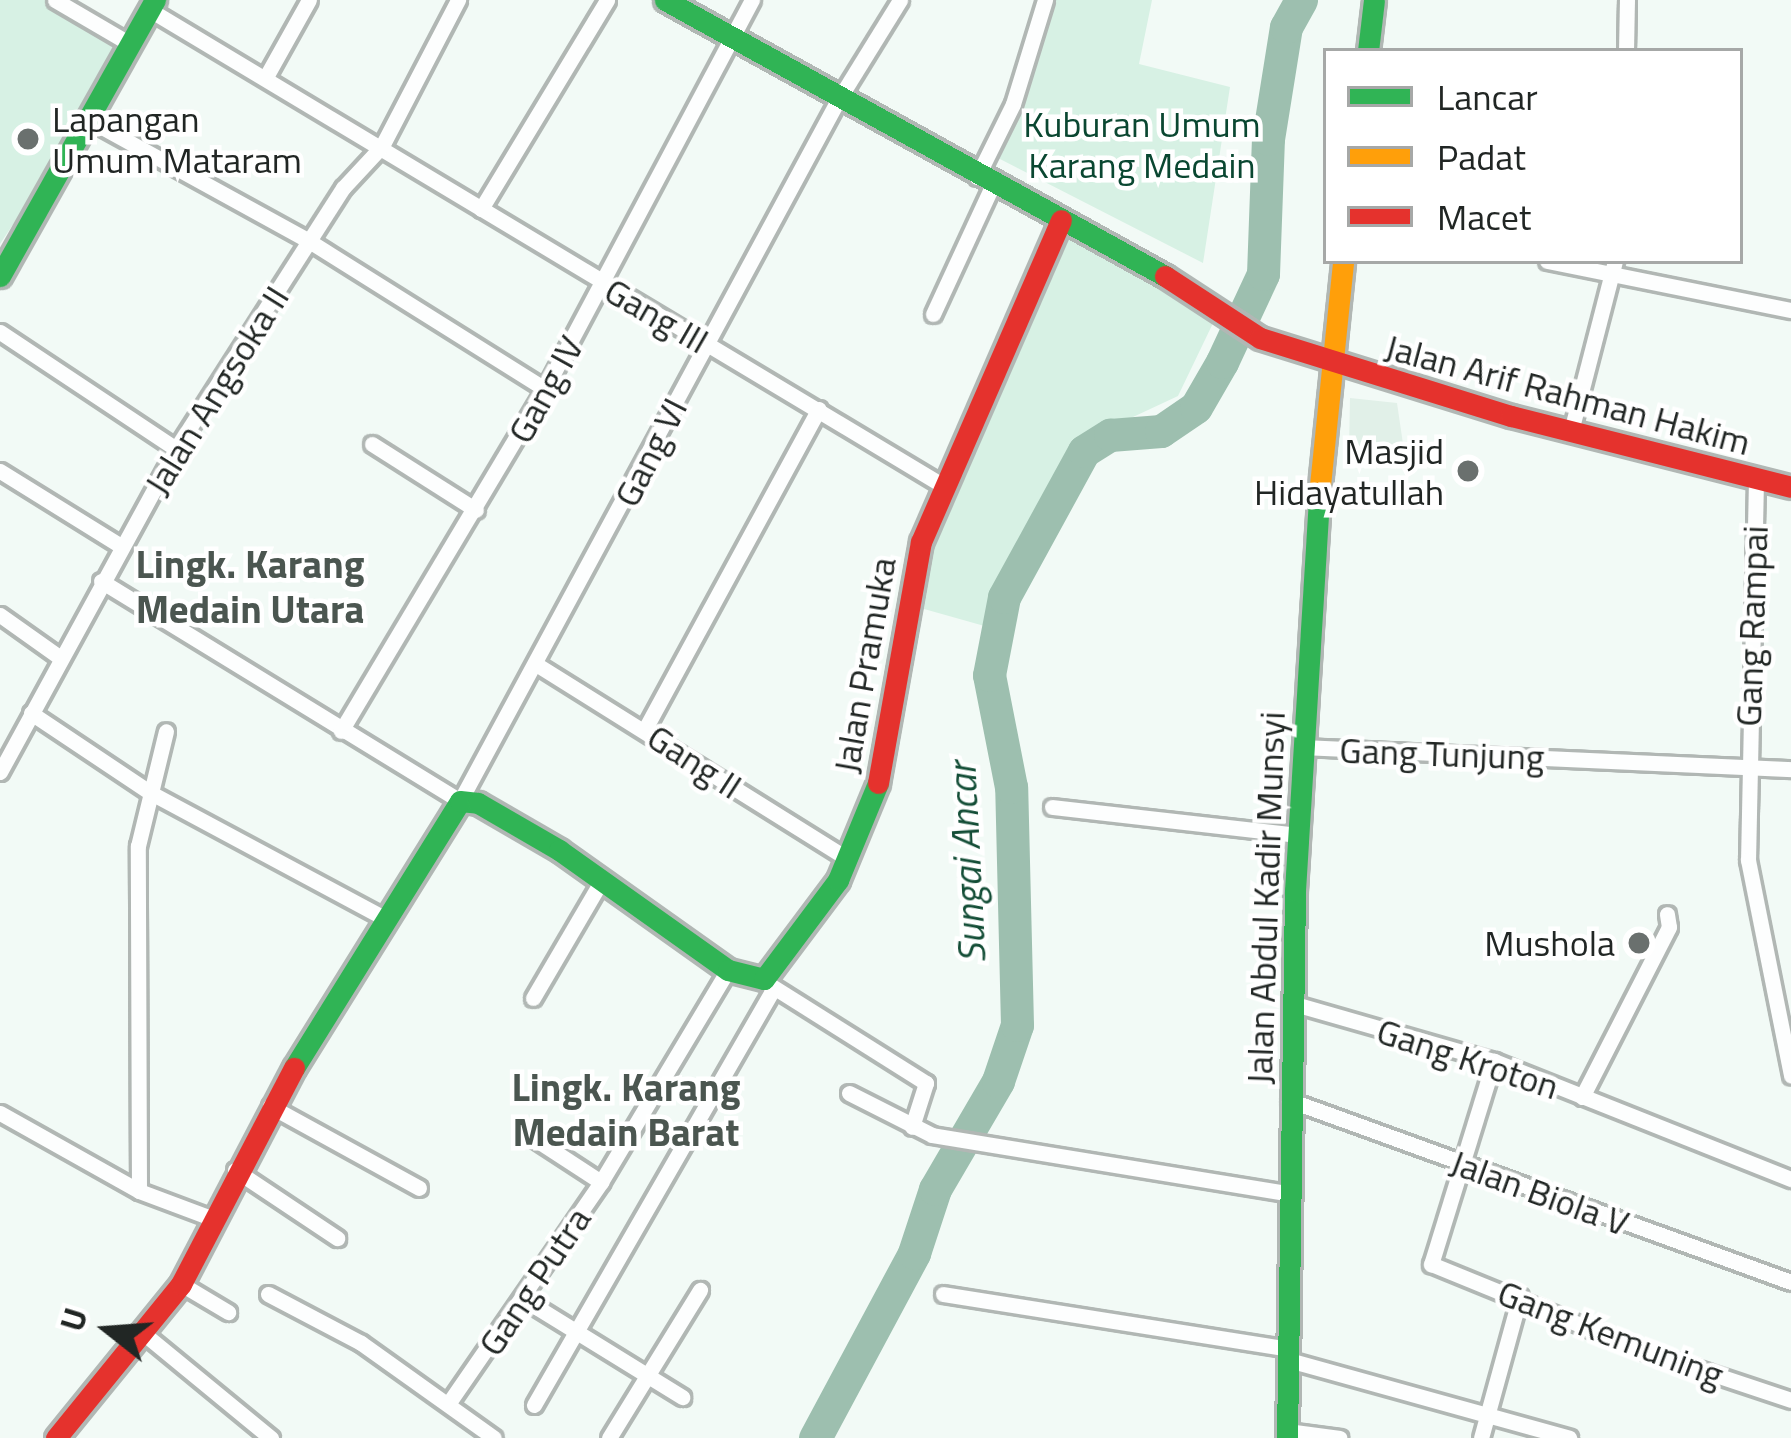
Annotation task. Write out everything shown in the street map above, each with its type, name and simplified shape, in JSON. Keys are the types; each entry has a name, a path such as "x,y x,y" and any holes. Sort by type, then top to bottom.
{"street":[{"path":"55,0 132,45"},
{"path":"267,75 309,0"},
{"name":"Jalan Angsoka II","path":"0,772 58,656 176,448 309,241 378,144 458,0"},
{"path":"481,209 607,0"},
{"name":"Jalan Arif Rahman Hakim","path":"665,0 837,102 1198,294 1260,338 1571,431 1791,487"},
{"name":"Gang IV","path":"341,731 545,388 752,0"},
{"name":"Gang VI","path":"460,801 539,666 837,102 899,0"},
{"path":"933,314 986,181 1045,0"},
{"path":"1368,48 1374,0"},
{"path":"1626,48 1627,0"},
{"path":"0,276 153,5"},
{"name":"Gang III","path":"153,5 603,284 942,485"},
{"path":"88,120 309,241 545,388"},
{"name":"Jalan Pramuka","path":"768,984 848,860 880,778 898,706 908,584 942,485 1060,220"},
{"name":"Jalan Abdul Kadir Munsyi","path":"1287,1434 1286,1193 1299,835 1327,361 1343,264"},
{"path":"1571,431 1614,266 1791,310"},
{"path":"0,332 176,448"},
{"path":"645,729 819,410"},
{"path":"372,444 476,510"},
{"path":"0,471 121,546"},
{"name":"Gang Rampai","path":"1756,480 1746,772 1755,911 1791,1076"},
{"path":"100,581 460,801 478,803 602,880 728,970 768,984 926,1083 912,1127"},
{"path":"0,615 58,656"},
{"name":"Gang II","path":"539,666 848,860"},
{"path":"31,712 151,793 386,919"},
{"path":"139,1191 138,846 166,731"},
{"name":"Gang Tunjung","path":"1304,747 1580,758 1746,772 1791,769"},
{"path":"56,1438 181,1284 270,1106 460,801"},
{"path":"1052,807 1299,835"},
{"path":"533,998 602,880"},
{"name":"Gang Kroton","path":"1294,1004 1494,1061 1582,1096 1669,927 1667,914"},
{"name":"Gang Putra","path":"448,1404 525,1300 602,1182 728,970"},
{"path":"534,1405 578,1336 768,984"},
{"path":"1459,1163 1494,1061"},
{"path":"849,1093 932,1135 1025,1154 1286,1193"},
{"path":"1582,1096 1791,1180"},
{"name":"Jalan Biola V","path":"1289,1100 1791,1282"},
{"path":"270,1106 419,1188"},
{"path":"0,1113 139,1191 211,1218"},
{"path":"535,1138 602,1182"},
{"name":"Gang Kemuning","path":"1459,1163 1431,1264 1520,1296 1644,1351 1791,1400"},
{"path":"236,1170 337,1238"},
{"path":"181,1284 228,1312"},
{"path":"609,1438 700,1291"},
{"path":"268,1294 361,1343 494,1438"},
{"path":"943,1294 1285,1354 1569,1438"},
{"path":"1481,1438 1520,1296"},
{"path":"525,1300 682,1397"},
{"path":"142,1333 271,1438"},
{"path":"1287,1434 1340,1438"}],"shaded area":[{"path":"1350,398 1397,403 1403,444 1349,451"}],"green space":[{"name":"Lapangan Umum Mataram","path":"0,0 55,0 132,45 0,244"},
{"name":"Kuburan Umum Karang Medain","path":"1051,0 1152,0 1139,64 1230,87 1203,263 998,158"},
{"path":"1061,234 1215,319 1178,396 1071,446 1002,573 988,627 917,607 936,538"}],"waterway":[{"name":"Sungai Ancar","path":"815,1438 914,1253 935,1189 998,1081 1017,1025 1011,787 989,675 1004,597 1084,451 1110,435 1161,431 1196,407 1222,362 1263,274 1268,139 1286,27 1301,0"}],"traffic: fast":[{"path":"0,276 155,0"},
{"path":"665,0 1165,276"},
{"path":"1368,48 1374,0"},
{"path":"1287,1438 1295,891 1319,495"},
{"path":"294,1068 460,801 478,803 559,850 728,970 764,979 838,880 878,783"}],"traffic: slow":[{"path":"1319,495 1343,264"}],"traffic: jam":[{"path":"878,783 921,542 1061,220"},
{"path":"1165,276 1260,338 1511,416 1791,487"},
{"path":"56,1438 181,1284 294,1068"}],"place":[{"name":"Lapangan Umum Mataram","path":"28,139"},
{"name":"Masjid Hidayatullah","path":"1468,471"},
{"name":"Mushola","path":"1639,943"}],"district":[{"name":"Lingk. Karang Medain Utara","path":"250,588"},
{"name":"Lingk. Karang Medain Barat","path":"626,1110"}]}
